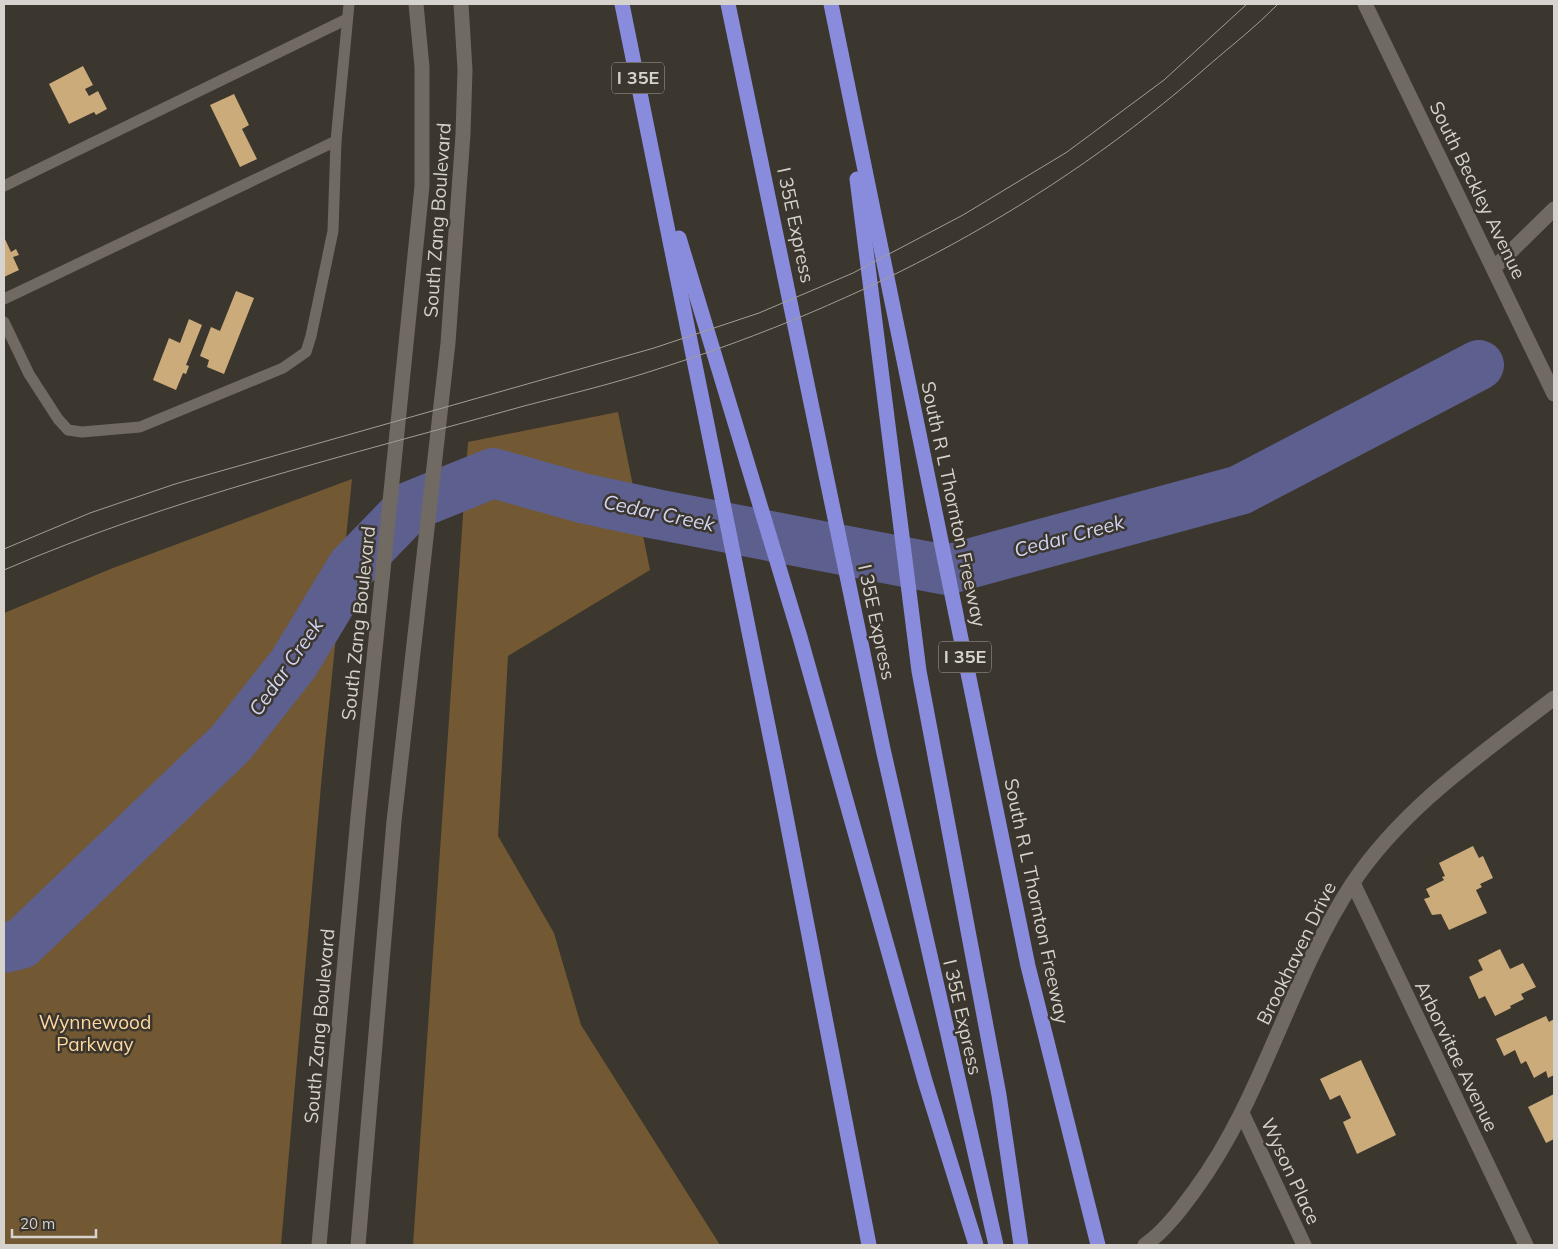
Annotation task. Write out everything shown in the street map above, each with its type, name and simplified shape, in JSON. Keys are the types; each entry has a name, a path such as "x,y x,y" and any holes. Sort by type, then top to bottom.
{"highway":[{"name":"I 35E","path":"622,4 869,1245"},
{"name":"I 35E Express","path":"728,4 750,102 883,749 996,1245"},
{"name":"South R L Thornton Freeway","path":"831,4 1028,966 1098,1245"},
{"path":"843,66 919,670 999,1094 1021,1245"},
{"path":"653,153 800,637 925,1081 976,1245"}],"main road":[{"name":"South Zang Boulevard","path":"319,1245 358,817 422,186 422,67 416,4"},
{"name":"South Zang Boulevard","path":"358,1245 394,821 448,343 463,134 465,70 461,4"},
{"name":"South Beckley Avenue","path":"1365,4 1554,394"},
{"path":"1494,268 1554,209"},
{"name":"Brookhaven Drive","path":"1145,1245 1182,1207 1214,1164 1242,1114 1328,924 1353,883 1394,829 1431,794 1554,698"},
{"name":"Arborvitae Avenue","path":"1353,883 1526,1245"},
{"name":"Wyson Place","path":"1242,1114 1304,1245"}],"lane":[{"path":"4,322 29,374 58,419 68,430 82,432 140,427 283,368 306,352 334,231 336,140 349,4"},
{"path":"4,186 347,19"},
{"path":"4,299 336,140"}],"green space":[{"path":"618,412 650,570 508,656 498,836 554,933 581,1025 720,1245 413,1245 468,442"},
{"name":"Wynnewood Parkway","path":"352,479 322,774 281,1245 4,1245 4,613 113,568"}],"building":[{"path":"83,66 93,85 85,89 89,96 98,91 107,109 96,115 94,112 69,124 49,84"},
{"path":"234,94 249,125 242,129 257,159 240,167 210,105"},
{"path":"4,237 11,252 16,249 19,255 13,257 19,270 4,277"},
{"path":"236,291 254,298 224,374 207,367 209,360 200,356 211,327 220,331"},
{"path":"189,319 202,325 186,365 189,366 186,374 183,373 176,390 153,380 169,338 180,343"},
{"path":"1473,846 1479,858 1483,856 1493,878 1480,884 1482,887 1476,890 1487,913 1449,930 1441,914 1432,915 1424,899 1430,897 1426,889 1444,880 1442,877 1445,876 1439,863"},
{"path":"1500,949 1510,969 1523,963 1536,987 1521,994 1524,999 1495,1016 1485,996 1479,999 1469,977 1483,970 1478,960"},
{"path":"1546,1016 1549,1022 1554,1019 1554,1075 1548,1078 1546,1071 1534,1078 1526,1061 1521,1064 1515,1050 1504,1056 1496,1039"},
{"path":"1361,1060 1396,1135 1357,1154 1343,1122 1351,1118 1340,1095 1330,1100 1320,1079"},
{"path":"1554,1094 1554,1139 1546,1143 1528,1107"}],"waterway":[{"name":"Cedar Creek","path":"4,948 21,944 231,743 294,663 352,567 411,506 493,473 582,498 656,514 946,570 1240,490 1479,365"}],"tram line":[{"path":"4,549 90,513 175,484 654,348 759,313 853,273 963,215 1067,152 1164,80 1247,4"},
{"path":"4,570 67,544 196,499 327,460 644,373 736,342 810,313 881,281 951,245 1019,206 1084,163 1148,116 1262,20 1278,4"}]}
